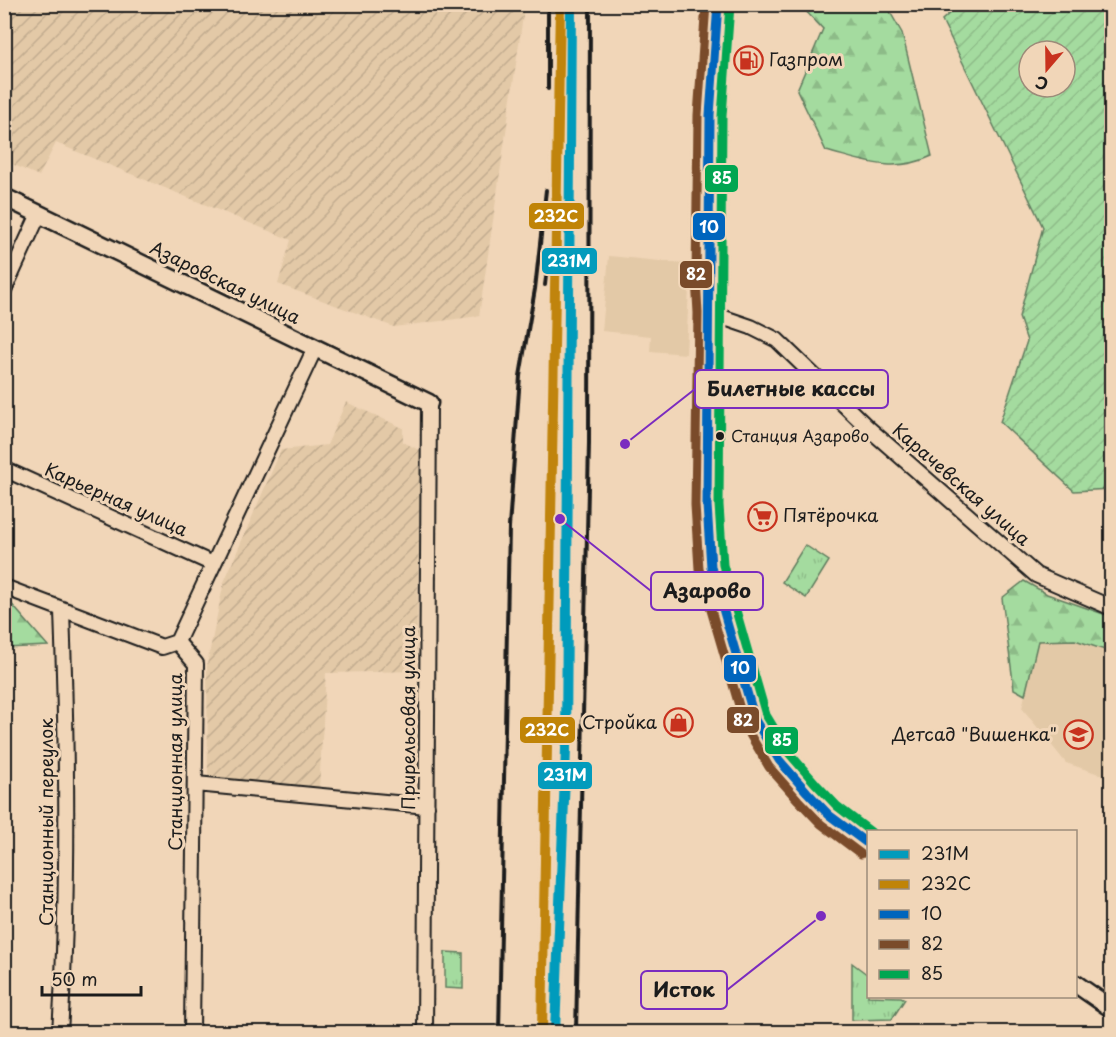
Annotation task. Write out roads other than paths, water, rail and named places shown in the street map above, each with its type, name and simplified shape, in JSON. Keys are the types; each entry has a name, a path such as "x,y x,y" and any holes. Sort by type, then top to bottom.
{"street":[{"path":"718,4 710,115 708,278 711,567 735,659 755,720 779,760 829,815 867,843"},
{"name":"Азаровская улица","path":"4,197 429,403"},
{"path":"4,290 39,214"},
{"name":"Карачевская улица","path":"710,313 752,327 777,340 873,433 1036,575 1112,608"},
{"path":"4,587 62,611 162,647 177,642 315,348"},
{"name":"Прирельсовая улица","path":"425,1032 429,403"},
{"name":"Карьерная улица","path":"4,469 213,564"},
{"name":"Станционный переулок","path":"60,1032 65,956 68,779 62,611"},
{"name":"Станционная улица","path":"177,642 196,664 192,1032"},
{"path":"196,784 427,806"},
{"path":"1077,985 1112,1009"}],"railway":[{"path":"548,4 548,89"},
{"path":"576,1032 589,443 590,4"},
{"path":"560,8 570,120"},
{"path":"499,1032 509,527 520,376 535,289 546,190"},
{"path":"545,285 557,204"}],"place":[{"name":"Газпром","path":"748,60"},
{"name":"Станция Азарово","path":"720,436"},
{"name":"Билетные кассы","path":"625,444"},
{"name":"Пятёрочка","path":"762,516"},
{"name":"Азарово","path":"560,519"},
{"name":"Стройка","path":"678,723"},
{"name":"Детсад \"Вишенка\"","path":"1078,735"},
{"name":"Исток","path":"821,916"}]}
